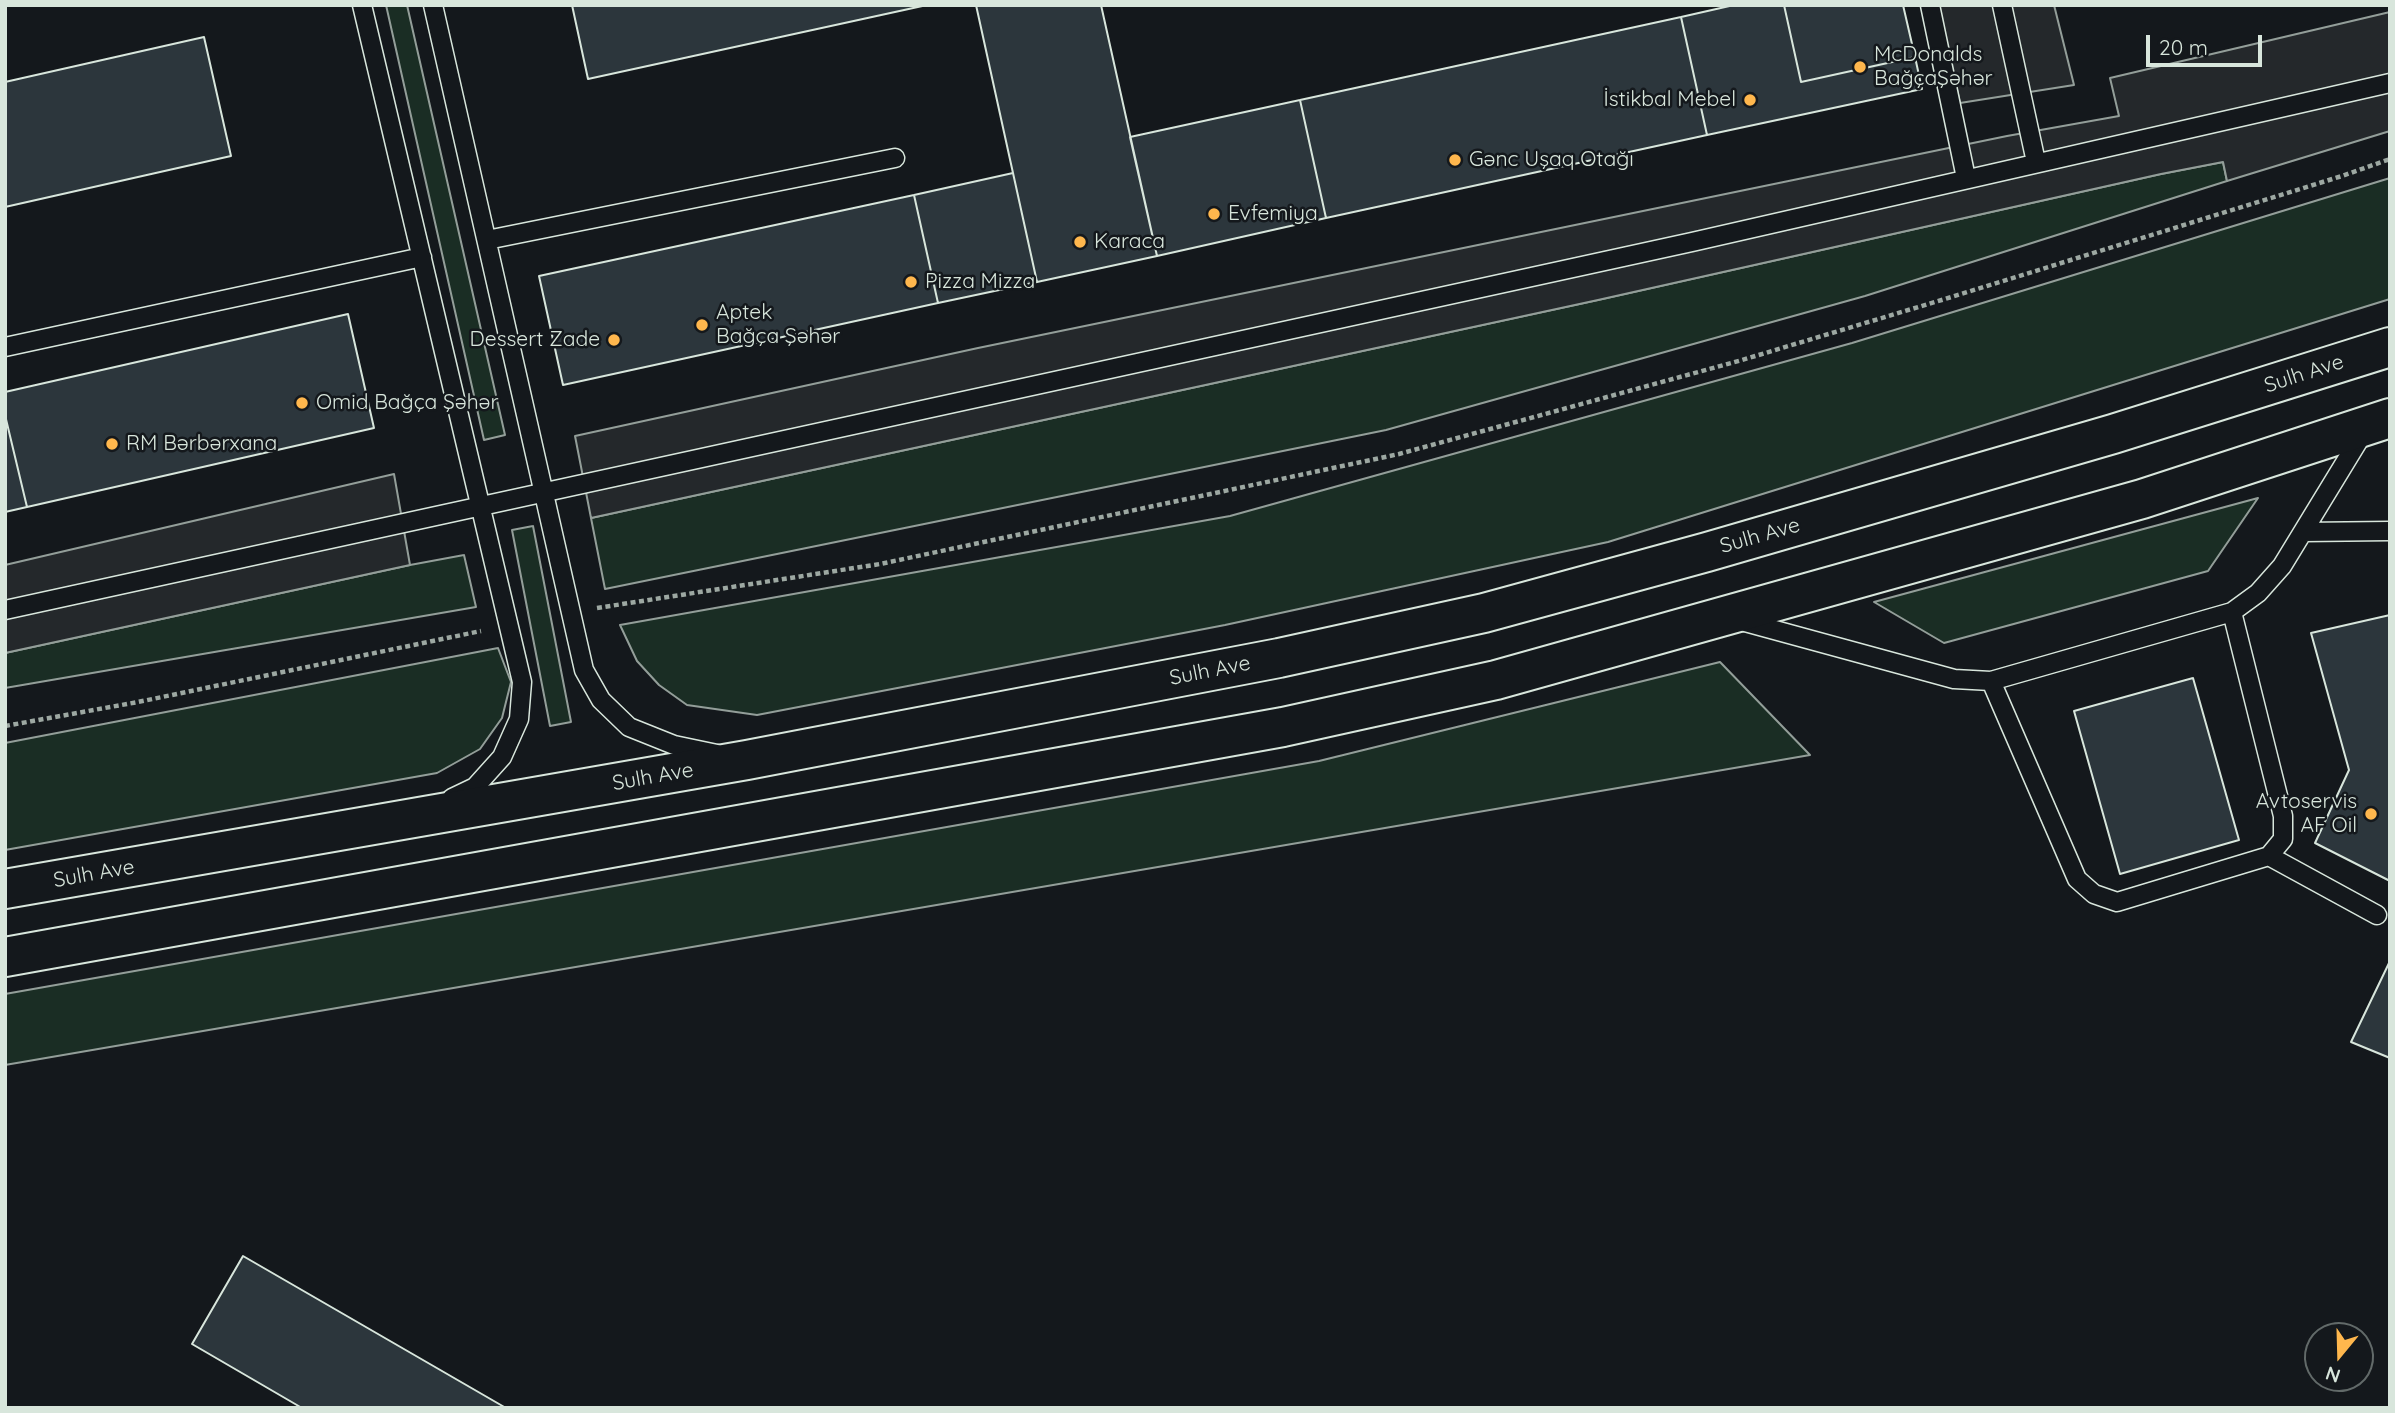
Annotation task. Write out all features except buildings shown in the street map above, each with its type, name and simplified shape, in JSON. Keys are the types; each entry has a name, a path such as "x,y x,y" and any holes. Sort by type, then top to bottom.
{"highway":[{"name":"Sulh Ave","path":"5,889 747,760 1279,658 1484,613 1707,552 2113,434 2390,347"},
{"path":"5,957 1283,727 1496,680 2142,499 2379,422"}],"lane":[{"path":"362,5 522,682 519,719 502,757 475,787 410,820"},
{"path":"433,5 584,670 601,700 629,727 674,746 747,760"},
{"path":"1930,5 1966,178"},
{"path":"2002,5 2036,162"},
{"path":"5,610 1692,242 2390,83"},
{"path":"487,240 895,158"},
{"path":"5,347 422,257"},
{"path":"1725,617 1954,679 1991,681 2232,612 2258,593 2282,566 2379,422"},
{"path":"2303,533 2390,531"},
{"path":"1991,681 2077,878 2094,894 2117,902 2269,856 2283,839 2283,816 2232,612"},
{"path":"2269,856 2377,915"}],"path":[{"path":"591,609 880,564 1399,454 1894,315 2390,159"},
{"path":"5,726 138,702 492,628"}],"green space":[{"path":"386,5 407,5 505,435 484,440"},
{"path":"2223,162 2227,181 1865,296 1386,430 605,589 591,518"},
{"path":"2390,178 2390,299 1608,542 1225,625 757,715 687,705 659,685 637,661 620,625 1230,516 1852,343"},
{"path":"2258,498 2208,571 1944,643 1874,602"},
{"path":"533,526 571,722 550,726 512,530"},
{"path":"464,555 476,607 5,688 5,653"},
{"path":"498,648 511,682 502,718 480,749 437,773 5,850 5,743"},
{"path":"1720,662 1810,755 5,1065 5,994 1319,761"}],"shaded area":[{"path":"1938,5 2054,5 2074,85 1960,103"},
{"path":"2390,12 2390,131 2227,181 2223,162 2161,174 1598,300 591,518 575,436 978,348 2007,136 2119,116 2110,78"},
{"path":"394,474 410,565 5,653 5,565"}],"place":[{"name":"McDonalds BağçaŞəhər","path":"1860,67"},
{"name":"İstikbal Mebel","path":"1750,100"},
{"name":"Gənc Uşaq Otağı","path":"1455,160"},
{"name":"Evfemiya","path":"1214,214"},
{"name":"Karaca","path":"1080,242"},
{"name":"Pizza Mizza","path":"911,282"},
{"name":"Aptek Bağça Şəhər","path":"702,325"},
{"name":"Dessert Zade","path":"614,340"},
{"name":"Omid Bağça Şəhər","path":"302,403"},
{"name":"RM Bərbərxana","path":"112,444"},
{"name":"Avtoservis AF Oil","path":"2371,814"}]}
